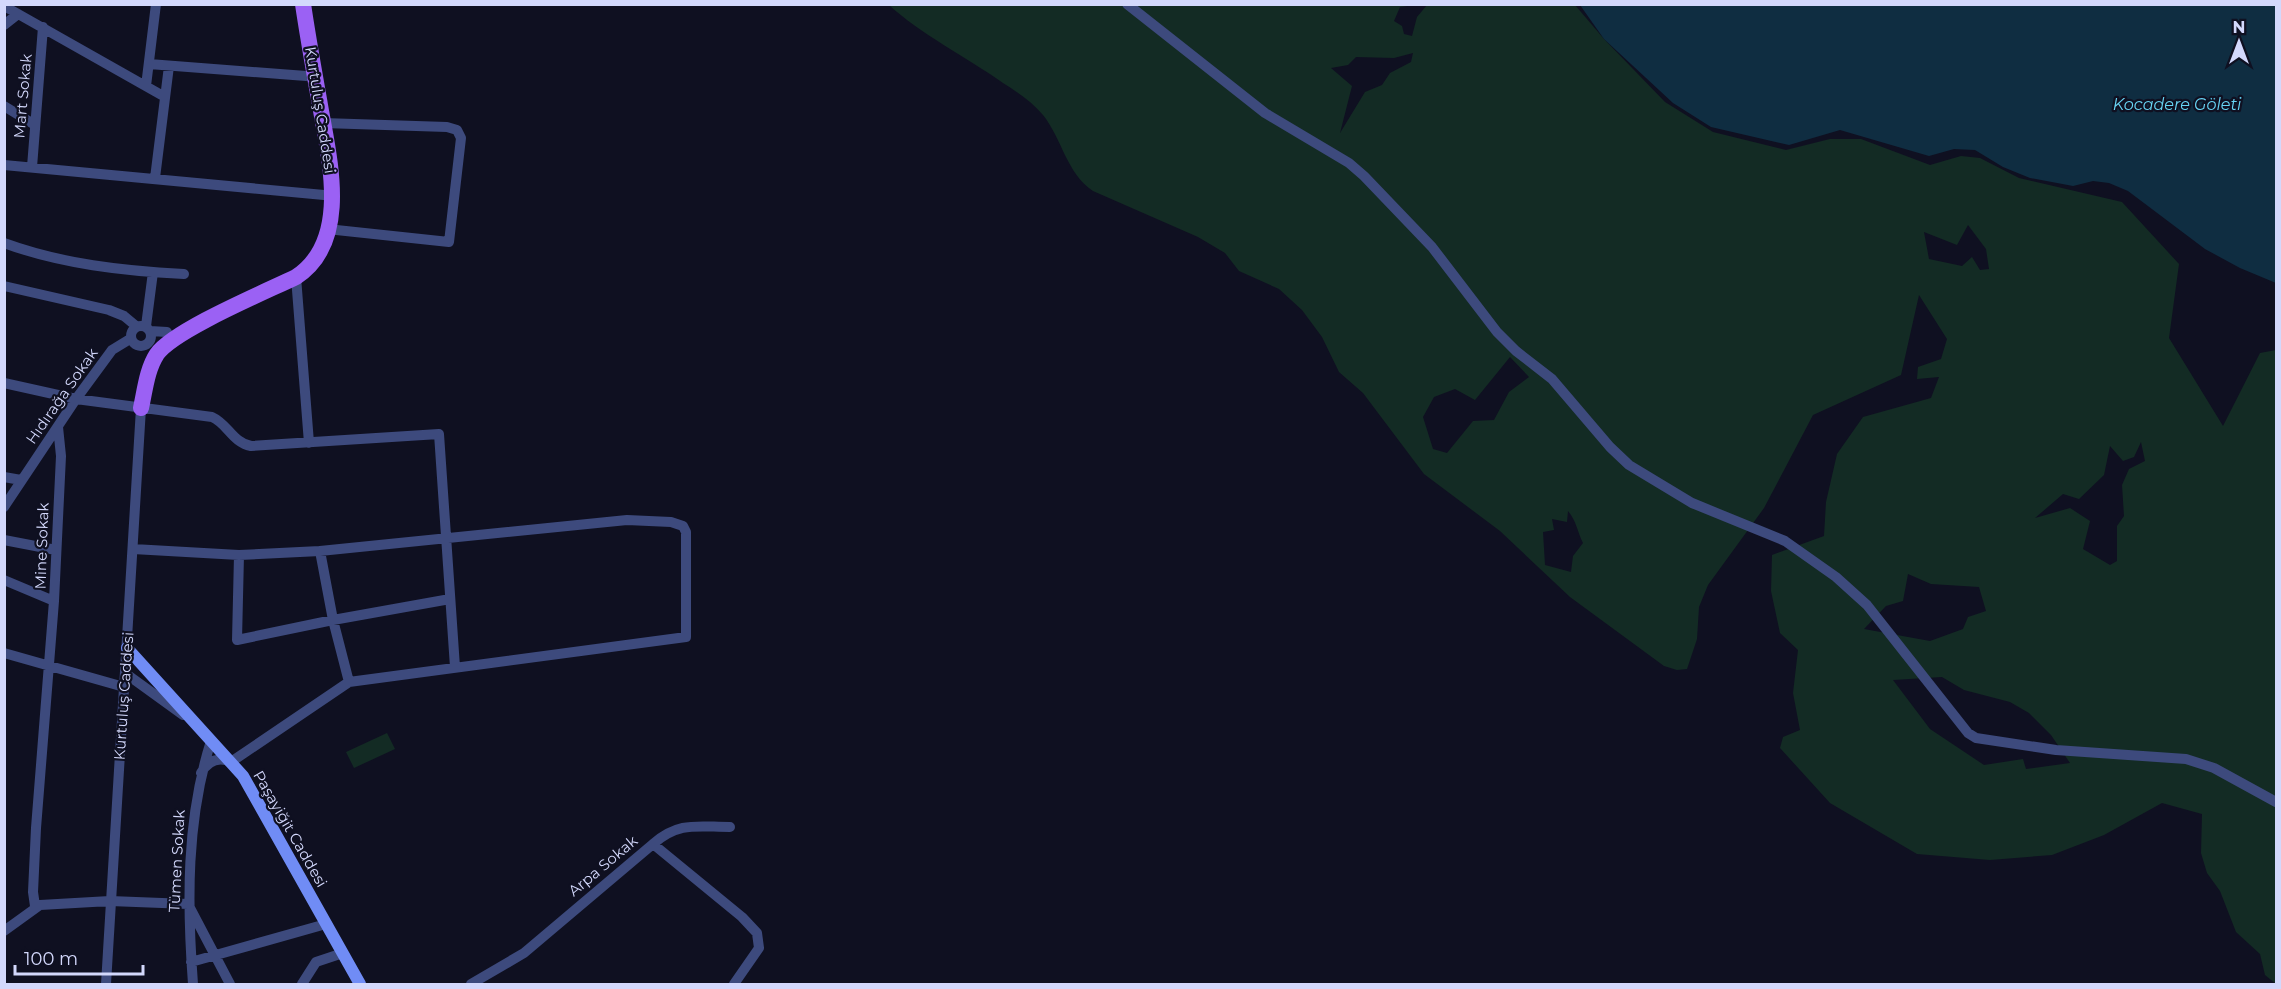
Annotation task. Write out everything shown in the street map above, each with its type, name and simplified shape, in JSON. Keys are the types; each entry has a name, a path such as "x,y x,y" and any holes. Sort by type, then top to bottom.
{"main road":[{"name":"Kurtuluş Caddesi","path":"141,408 144,376 152,349 150,329 298,264 316,239 324,195 322,165 293,4"},
{"name":"Kurtuluş Caddesi","path":"141,408 150,368 163,347 188,330 296,277 316,258 327,229 332,174 303,4"},
{"name":"Paşayiğit Caddesi","path":"127,648 231,762 253,792 360,984"}],"street":[{"path":"146,86 156,4"},
{"path":"1127,4 1266,113 1349,163 1364,176 1389,199 1432,247 1497,332 1516,351 1552,380 1610,447 1629,465 1692,503 1785,541 1836,578 1867,605 1968,733 1976,738 2056,750 2186,759 2214,768 2277,802"},
{"path":"4,6 165,97"},
{"path":"4,25 18,14"},
{"name":"Mart Sokak","path":"32,167 43,27"},
{"path":"149,64 306,76"},
{"path":"155,178 169,66"},
{"path":"4,105 35,125"},
{"path":"323,123 447,127 457,130 461,138 449,242 327,229"},
{"path":"4,165 324,195"},
{"path":"4,243 91,264 184,274"},
{"path":"150,329 153,272"},
{"path":"296,277 309,443"},
{"path":"4,286 114,311 150,329"},
{"path":"144,376 143,356 132,341 131,332 150,329"},
{"name":"Hıdırağa Sokak","path":"4,507 76,399 114,349 132,341 141,346 147,344 151,338 150,329"},
{"path":"4,383 76,399 212,417 244,444 309,443 439,434 455,667"},
{"name":"Kurtuluş Caddesi","path":"106,984 141,408"},
{"name":"Mine Sokak","path":"35,906 33,892 36,828 50,667 61,456 58,427"},
{"path":"4,477 21,480"},
{"path":"133,549 239,555 320,551 638,519 678,523 683,526 686,538 686,637 349,682 231,762 220,759 211,761 201,773"},
{"path":"4,540 56,550"},
{"path":"320,551 333,620 349,682"},
{"path":"239,555 237,640 333,620 450,600"},
{"path":"4,580 54,601"},
{"path":"4,653 124,687"},
{"path":"125,673 200,728"},
{"name":"Tümen Sokak","path":"193,984 188,904 196,801 201,773 211,741"},
{"path":"653,844 668,832 681,827 730,827"},
{"name":"Arpa Sokak","path":"471,984 524,953 653,844 730,907 757,933 759,948 734,984"},
{"path":"4,931 35,906 110,902 188,904 230,984"},
{"path":"191,962 326,924"},
{"path":"302,984 316,962 343,953"}],"green space":[{"path":"889,5 1415,5 1400,7 1394,21 1402,26 1404,34 1412,36 1417,17 1427,5 1575,5 1604,39 1665,102 1713,132 1786,150 1830,139 1861,139 1930,165 1961,156 1980,158 2019,178 2122,202 2179,264 2169,338 2223,426 2260,353 2276,350 2276,984 2265,975 2260,954 2236,932 2220,891 2207,873 2201,853 2202,814 2162,803 2104,835 2052,855 1990,860 1917,854 1830,803 1780,748 1783,737 1800,730 1793,693 1798,650 1780,633 1771,591 1772,555 1824,536 1826,502 1837,454 1863,417 1931,398 1939,377 1917,379 1918,367 1941,359 1947,339 1919,295 1901,375 1813,415 1764,508 1708,585 1699,607 1697,639 1687,669 1677,670 1664,666 1570,597 1500,531 1424,474 1363,393 1339,372 1322,337 1302,310 1279,289 1239,271 1225,253 1198,237 1093,191 1077,175 1050,124 1034,106 1014,90","holes":["1413,53 1411,62 1390,73 1382,85 1365,92 1340,133 1352,86 1331,68 1348,65 1356,57 1394,58","1968,225 1986,249 1989,269 1980,270 1972,257 1962,266 1929,259 1924,232 1957,245","1510,357 1529,377 1509,392 1494,420 1473,421 1447,453 1433,449 1423,417 1434,397 1455,389 1475,400","2141,442 2145,461 2129,469 2122,485 2124,516 2117,526 2117,561 2110,565 2083,549 2090,521 2070,508 2035,518 2063,494 2079,499 2104,475 2110,446 2123,461 2134,457","1568,511 1583,543 1573,556 1571,572 1545,565 1543,532 1554,530 1552,519 1567,522","1908,574 1931,584 1979,587 1986,611 1968,617 1963,629 1930,641 1864,629 1886,606 1903,601","1942,677 1964,690 2010,702 2029,713 2051,735 2070,763 2026,769 2023,759 1984,765 1930,729 1893,680"]},
{"path":"387,733 395,749 354,768 346,752"}],"water":[{"name":"Kocadere Göleti","path":"1580,5 2276,5 2276,283 2240,268 2205,249 2128,191 2109,183 2093,181 2073,186 2030,178 2003,167 1975,150 1954,149 1929,156 1840,130 1789,145 1711,127 1673,103 1604,39"}]}
